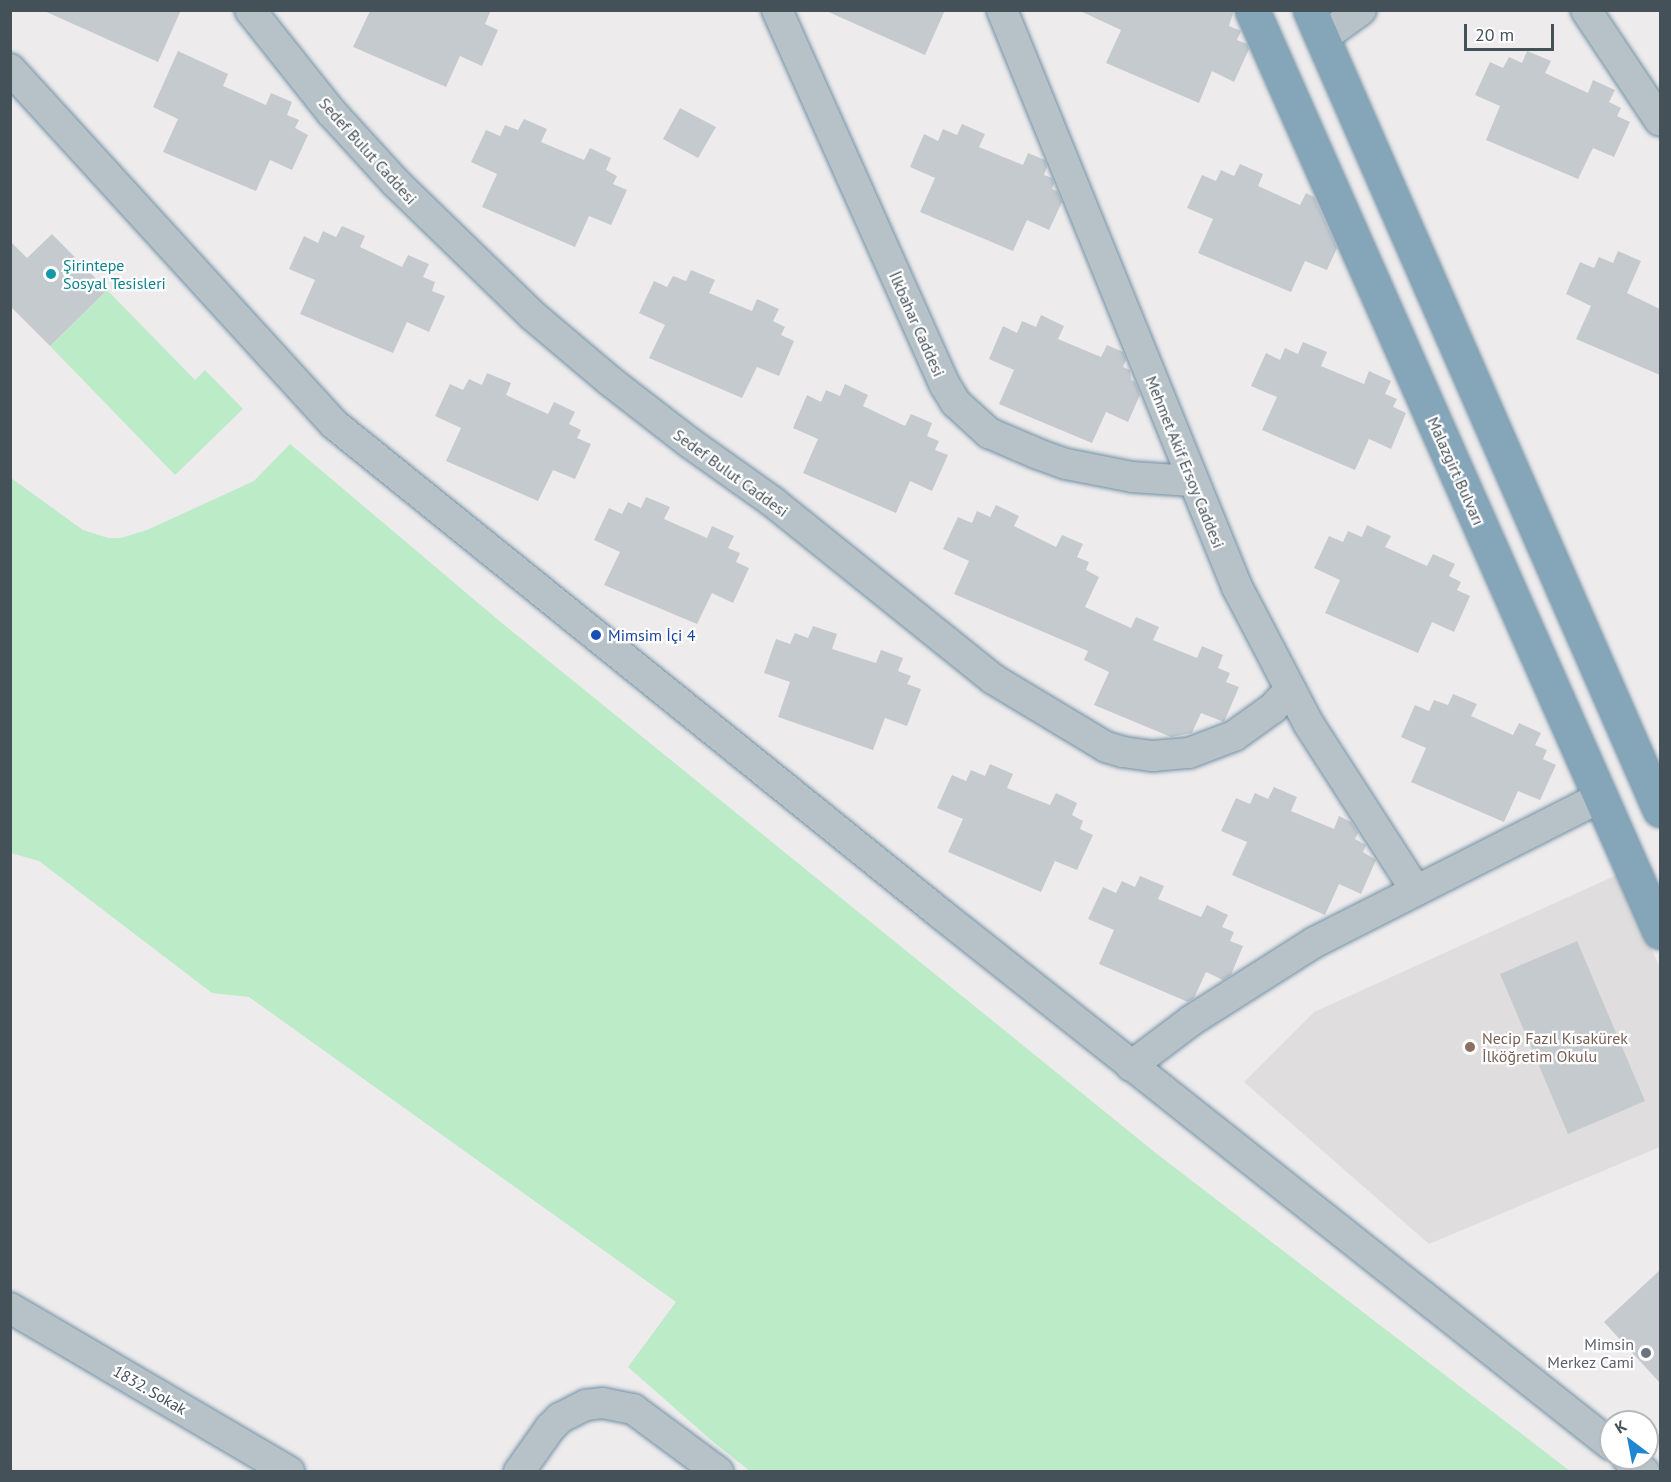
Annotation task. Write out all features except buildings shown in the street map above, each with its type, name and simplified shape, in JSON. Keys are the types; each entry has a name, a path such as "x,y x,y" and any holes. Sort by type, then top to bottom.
{"highway":[{"name":"Malazgirt Bulvarı","path":"1252,10 1660,932"},
{"path":"1316,24 1660,810"}],"street":[{"name":"Sedef Bulut Caddesi","path":"250,10 332,114 396,183 532,315 610,381 690,443 773,502 993,679 1098,742 1141,756 1189,753 1227,740 1255,724 1289,690"},
{"name":"İlkbahar Caddesi","path":"777,10 945,384 956,403 989,433 1057,460 1132,477 1193,481"},
{"name":"Mehmet Akif Ersoy Caddesi","path":"1002,10 1237,586 1308,723 1415,889"},
{"path":"1316,24 1361,10"},
{"path":"1586,10 1660,121"},
{"path":"10,69 334,424 1131,1066 1599,1436"},
{"path":"1131,1066 1254,979 1315,942 1415,889 1600,797"},
{"name":"1832. Sokak","path":"10,1308 290,1472"},
{"path":"519,1472 550,1428 560,1418 586,1405 602,1403 633,1409 718,1472"}],"shaded area":[{"name":"Necip Fazıl Kısakürek İlköğretim Okulu","path":"1619,874 1660,968 1660,1147 1429,1244 1244,1082 1314,1012"}],"green space":[{"path":"107,290 195,380 205,370 243,409 175,475 50,346"},
{"path":"290,444 503,624 1157,1154 1570,1471 751,1472 711,1440 628,1367 676,1302 249,997 212,993 39,861 11,853 11,478 83,530 108,538 121,538 147,530 254,481"}],"place":[{"name":"Şirintepe Sosyal Tesisleri","path":"51,274"},
{"name":"Mimsim İçi 4","path":"596,635"},
{"name":"Necip Fazıl Kısakürek İlköğretim Okulu","path":"1470,1047"},
{"name":"Mimsin Merkez Cami","path":"1646,1353"}]}
